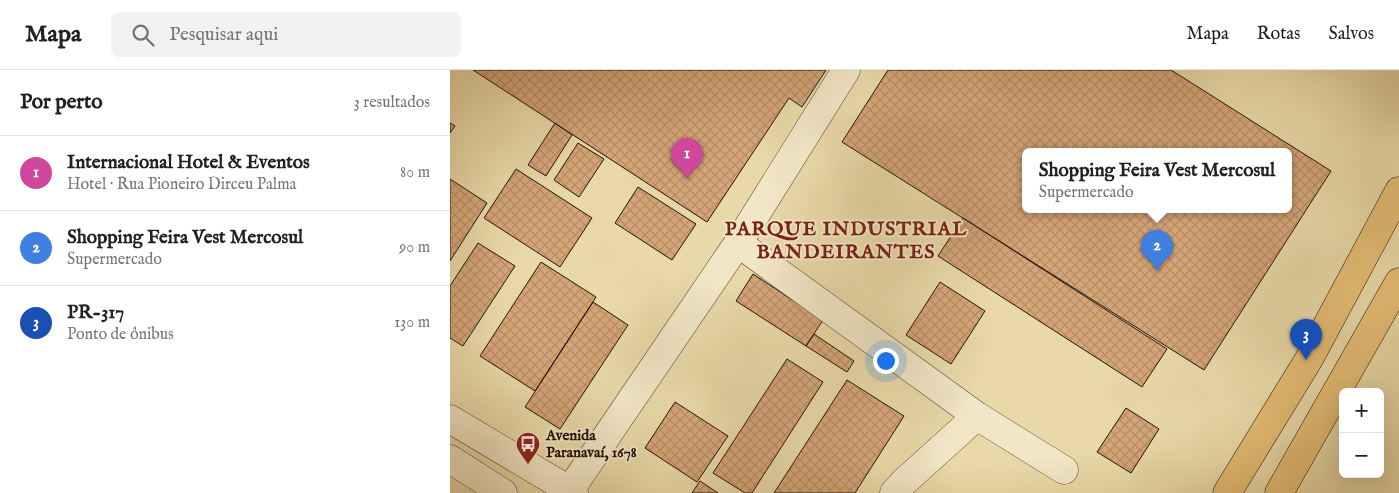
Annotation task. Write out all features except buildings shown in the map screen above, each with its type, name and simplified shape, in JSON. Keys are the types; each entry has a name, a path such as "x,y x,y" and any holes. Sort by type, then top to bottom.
{"highway":[{"path":"1227,493 1310,359 1399,191"},
{"path":"1279,493 1399,282"}],"street":[{"path":"450,419 571,492 738,243 846,70"},
{"path":"738,243 977,416 1064,470"},
{"path":"894,493 977,416"},
{"path":"450,459 492,490"}],"place":[{"name":"Internacional Hotel & Eventos","path":"687,179"},
{"name":"Shopping Feira Vest Mercosul","path":"1157,271"},
{"name":"PR-317","path":"1306,360"},
{"name":"Avenida Paranavaí, 1678","path":"528,465"}],"district":[{"name":"PARQUE INDUSTRIAL BANDEIRANTES","path":"846,240"}]}
